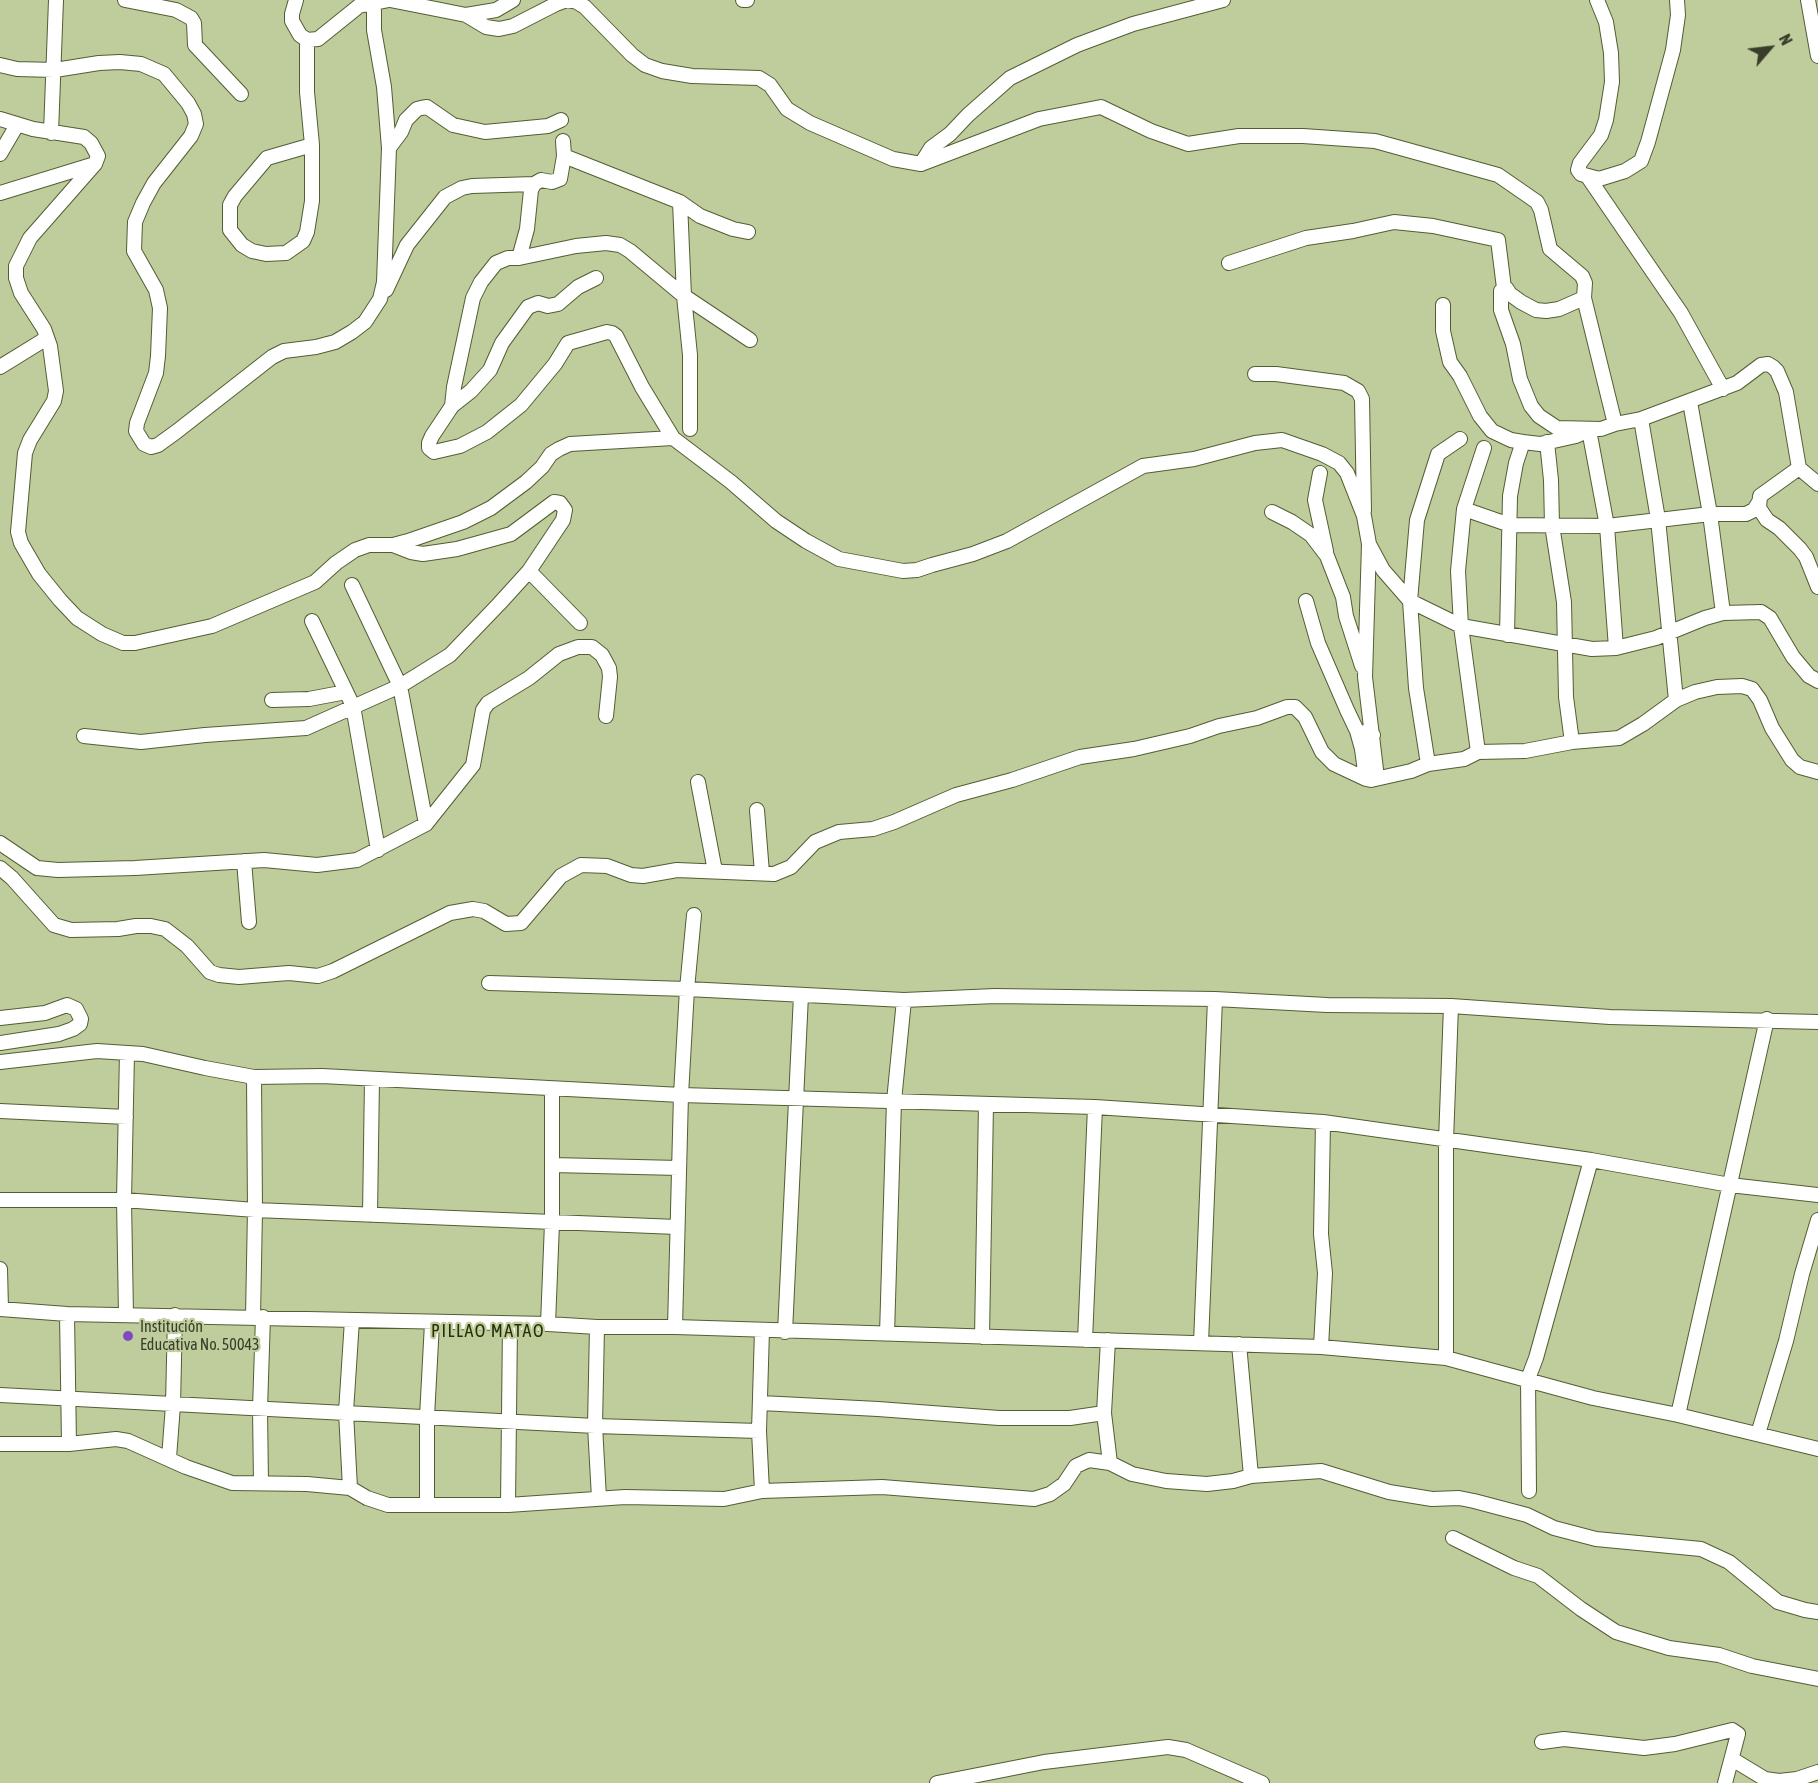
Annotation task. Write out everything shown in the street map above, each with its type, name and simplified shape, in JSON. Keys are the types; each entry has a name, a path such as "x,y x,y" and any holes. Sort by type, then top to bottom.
{"street":[{"path":"51,133 56,0"},
{"path":"125,0 176,10 191,18 194,23 195,45 241,94"},
{"path":"296,0 292,21 300,35 307,40 318,39 359,6 389,0 466,15 486,27 499,29 513,26 567,0 577,2 645,65 662,71 692,76 759,78 770,86 787,109 810,123 893,159 921,164 1039,119 1101,107 1150,131 1188,144 1239,136 1303,136 1375,141 1498,175 1532,198 1541,210 1550,249 1582,276 1585,283 1584,298 1615,424"},
{"path":"466,15 496,10 513,0"},
{"path":"921,164 931,148 950,134 1010,78 1077,45 1133,24 1223,0"},
{"path":"1597,0 1606,22 1611,53 1612,82 1606,120 1601,135 1580,163 1578,170 1581,174 1599,179 1625,171 1641,160 1673,50 1678,15 1677,0"},
{"path":"1808,0 1818,56"},
{"path":"370,4 374,11 374,30 384,87 389,148 384,282 380,299"},
{"path":"307,40 307,92 312,145 310,221 303,241 286,253 259,252 242,245 230,230 230,205 235,196 267,159 312,145"},
{"path":"0,66 55,70 99,63 141,64 164,74 194,114 196,124 191,136 154,183 135,222 134,251 156,290 160,308 156,373 136,431 144,444 151,447 158,445 228,393 272,357 284,351 335,342 365,322 380,299 407,246 445,197 462,188 472,186 534,184 541,180 552,182 560,178 564,156 563,141"},
{"path":"389,148 401,132 406,120 417,109 422,108 427,108 453,125 484,132 548,126 561,120"},
{"path":"0,119 51,133 84,137 96,150 98,156 95,164 30,238 15,266 21,293 44,329 47,338 56,391 54,401 30,440 25,453 18,532 21,543 39,574 60,600 77,618 102,634 123,643 135,643 212,626 315,582 355,550 369,545 408,541 462,522 491,508 526,482 542,467 551,454 570,444 673,438"},
{"path":"0,154 17,125"},
{"path":"564,156 680,202 700,216 733,229 748,232"},
{"path":"0,193 95,164"},
{"path":"1588,177 1681,313 1723,389"},
{"path":"519,258 527,229 531,190 534,184"},
{"path":"680,202 684,296 690,355 690,429"},
{"path":"1229,263 1306,238 1394,222 1433,226 1498,240 1504,288 1521,302 1536,310 1546,312 1559,309 1584,298"},
{"path":"452,406 459,362 476,291 496,263 508,258 519,258 576,246 606,243 620,245 684,296 750,340"},
{"path":"596,278 578,287 558,304 548,306 538,303 528,307 502,343 490,370 471,391 452,406 429,443 429,448 434,452 460,446 501,423 521,405 555,364 568,343 607,332 616,336 642,387 673,438 731,482 776,521 806,542 838,559 903,571 932,566 1007,541 1143,466 1194,459 1268,441 1282,440 1322,454 1339,463 1347,473 1365,516"},
{"path":"1504,288 1500,297 1501,310 1513,344 1520,379 1531,406 1539,416 1557,428 1601,429 1641,419 1737,383 1761,365 1768,364 1777,371 1786,392 1799,468 1818,484"},
{"path":"1443,305 1443,331 1450,362 1460,376 1480,416 1492,431 1511,440 1540,444 1576,436 1588,430"},
{"path":"0,367 47,338"},
{"path":"1255,374 1276,374 1344,383 1358,391 1362,399 1365,516 1369,544 1365,677"},
{"path":"1690,402 1710,514 1723,613"},
{"path":"1641,419 1658,519 1676,700"},
{"path":"1588,430 1607,526 1616,648"},
{"path":"1428,764 1416,688 1410,601 1417,520 1438,454 1460,439"},
{"path":"1507,635 1510,496 1516,463 1523,442"},
{"path":"1547,442 1552,525 1564,602 1566,697 1572,742"},
{"path":"1478,752 1461,626 1458,572 1464,509 1484,448"},
{"path":"1799,468 1760,496 1759,508 1763,516 1779,528 1806,557 1818,587"},
{"path":"1320,473 1315,500 1327,556 1343,597 1346,616 1365,677 1373,735 1372,778"},
{"path":"84,736 141,742 306,728 400,686 450,655 529,571 563,520 565,510 557,502 525,525 499,539 457,549 423,554 411,552 393,544"},
{"path":"1464,509 1509,525 1607,526 1710,514 1746,514 1754,510 1759,502"},
{"path":"1272,512 1311,535 1327,556"},
{"path":"1369,544 1383,570 1410,601 1461,626 1592,649 1616,648 1656,638 1723,613 1761,612 1770,618 1793,657 1809,676 1818,681"},
{"path":"529,571 580,623"},
{"path":"352,585 400,686 426,824"},
{"path":"1306,601 1318,643 1357,731 1372,778"},
{"path":"312,621 353,706 378,850"},
{"path":"0,843 37,867 47,870 135,868 264,860 301,865 333,864 357,860 426,824 473,765 483,710 488,703 529,678 559,654 578,647 592,647 602,655 609,668 610,677 606,716"},
{"path":"0,868 12,878 54,925 71,930 143,926 165,929 187,946 210,972 219,975 239,977 289,973 318,976 333,971 450,913 463,910 484,911 506,924 513,925 520,922 561,876 581,865 607,866 631,875 643,876 677,870 774,874 791,867 816,842 839,832 873,829 956,795 1080,758 1190,736 1219,726 1257,718 1287,707 1295,707 1305,717 1322,752 1334,764 1372,778 1411,771 1428,764 1464,759 1478,752 1525,751 1572,742 1619,738 1676,700 1695,692 1717,687 1743,686 1752,689 1760,700 1785,751 1792,760 1800,767 1818,772"},
{"path":"272,700 309,699 346,692"},
{"path":"1357,731 1373,735"},
{"path":"698,782 715,871"},
{"path":"757,810 762,873"},
{"path":"244,861 249,922"},
{"path":"675,1327 681,1095 694,915"},
{"path":"489,983 687,989 904,1000 994,996 1215,999 1327,1005 1450,1006 1610,1017 1818,1022"},
{"path":"785,1332 801,995"},
{"path":"1202,1343 1215,999"},
{"path":"887,1334 894,1101 904,1000"},
{"path":"0,1018 45,1013 67,1005 76,1009 81,1019 80,1024 74,1029 59,1034 0,1043"},
{"path":"1446,1358 1446,1141 1450,1006"},
{"path":"1678,1415 1684,1378 1767,1019"},
{"path":"0,1062 97,1051 143,1054 254,1077 322,1076 681,1095 1095,1107 1323,1122 1591,1160 1730,1185 1818,1196"},
{"path":"126,1315 124,1200 127,1053"},
{"path":"254,1077 261,1483"},
{"path":"370,1215 372,1078"},
{"path":"548,1324 552,1223 552,1089"},
{"path":"982,1337 986,1104"},
{"path":"1085,1340 1095,1107"},
{"path":"0,1111 126,1117"},
{"path":"1321,1347 1325,1273 1321,1234 1323,1122"},
{"path":"1529,1491 1528,1379 1536,1358 1591,1160"},
{"path":"552,1165 679,1168"},
{"path":"0,1200 124,1200 255,1210 677,1227"},
{"path":"1758,1434 1786,1341 1792,1310 1818,1220"},
{"path":"0,1269 0,1309 67,1314 675,1327 1239,1344 1321,1347 1446,1358 1593,1398 1678,1415 1818,1449"},
{"path":"67,1314 69,1444"},
{"path":"169,1458 173,1406 175,1315"},
{"path":"350,1488 346,1412 352,1320"},
{"path":"427,1505 427,1417 432,1323"},
{"path":"508,1505 510,1324"},
{"path":"597,1327 595,1426 599,1498"},
{"path":"762,1330 759,1431 762,1491"},
{"path":"1108,1340 1104,1413 1110,1462"},
{"path":"1239,1344 1251,1476"},
{"path":"0,1395 173,1406 346,1412 508,1422 759,1431"},
{"path":"761,1403 878,1409 999,1419 1070,1418 1104,1413"},
{"path":"0,1444 69,1444 116,1439 128,1441 186,1467 232,1482 307,1484 350,1488 367,1498 388,1505 508,1505 625,1497 724,1499 762,1491 882,1487 1034,1499 1050,1494 1064,1484 1076,1467 1084,1461 1098,1460 1110,1462 1132,1474 1166,1481 1207,1484 1251,1476 1321,1471 1389,1492 1432,1499 1459,1498 1473,1501 1527,1515 1554,1528 1596,1539 1701,1549 1729,1562 1778,1602 1818,1612"},
{"path":"1453,1538 1514,1568 1538,1576 1616,1632 1669,1648 1719,1655 1752,1666 1818,1679"},
{"path":"1542,1742 1564,1739 1644,1748 1675,1744 1732,1730 1738,1734 1725,1783"},
{"path":"937,1783 1044,1762 1168,1747 1186,1750 1262,1783"},
{"path":"1732,1758 1765,1779 1779,1781 1797,1779 1818,1772"}],"place":[{"name":"Institución Educativa No. 50043","path":"128,1336"}],"district":[{"name":"PILLAO MATAO","path":"488,1331"}]}
